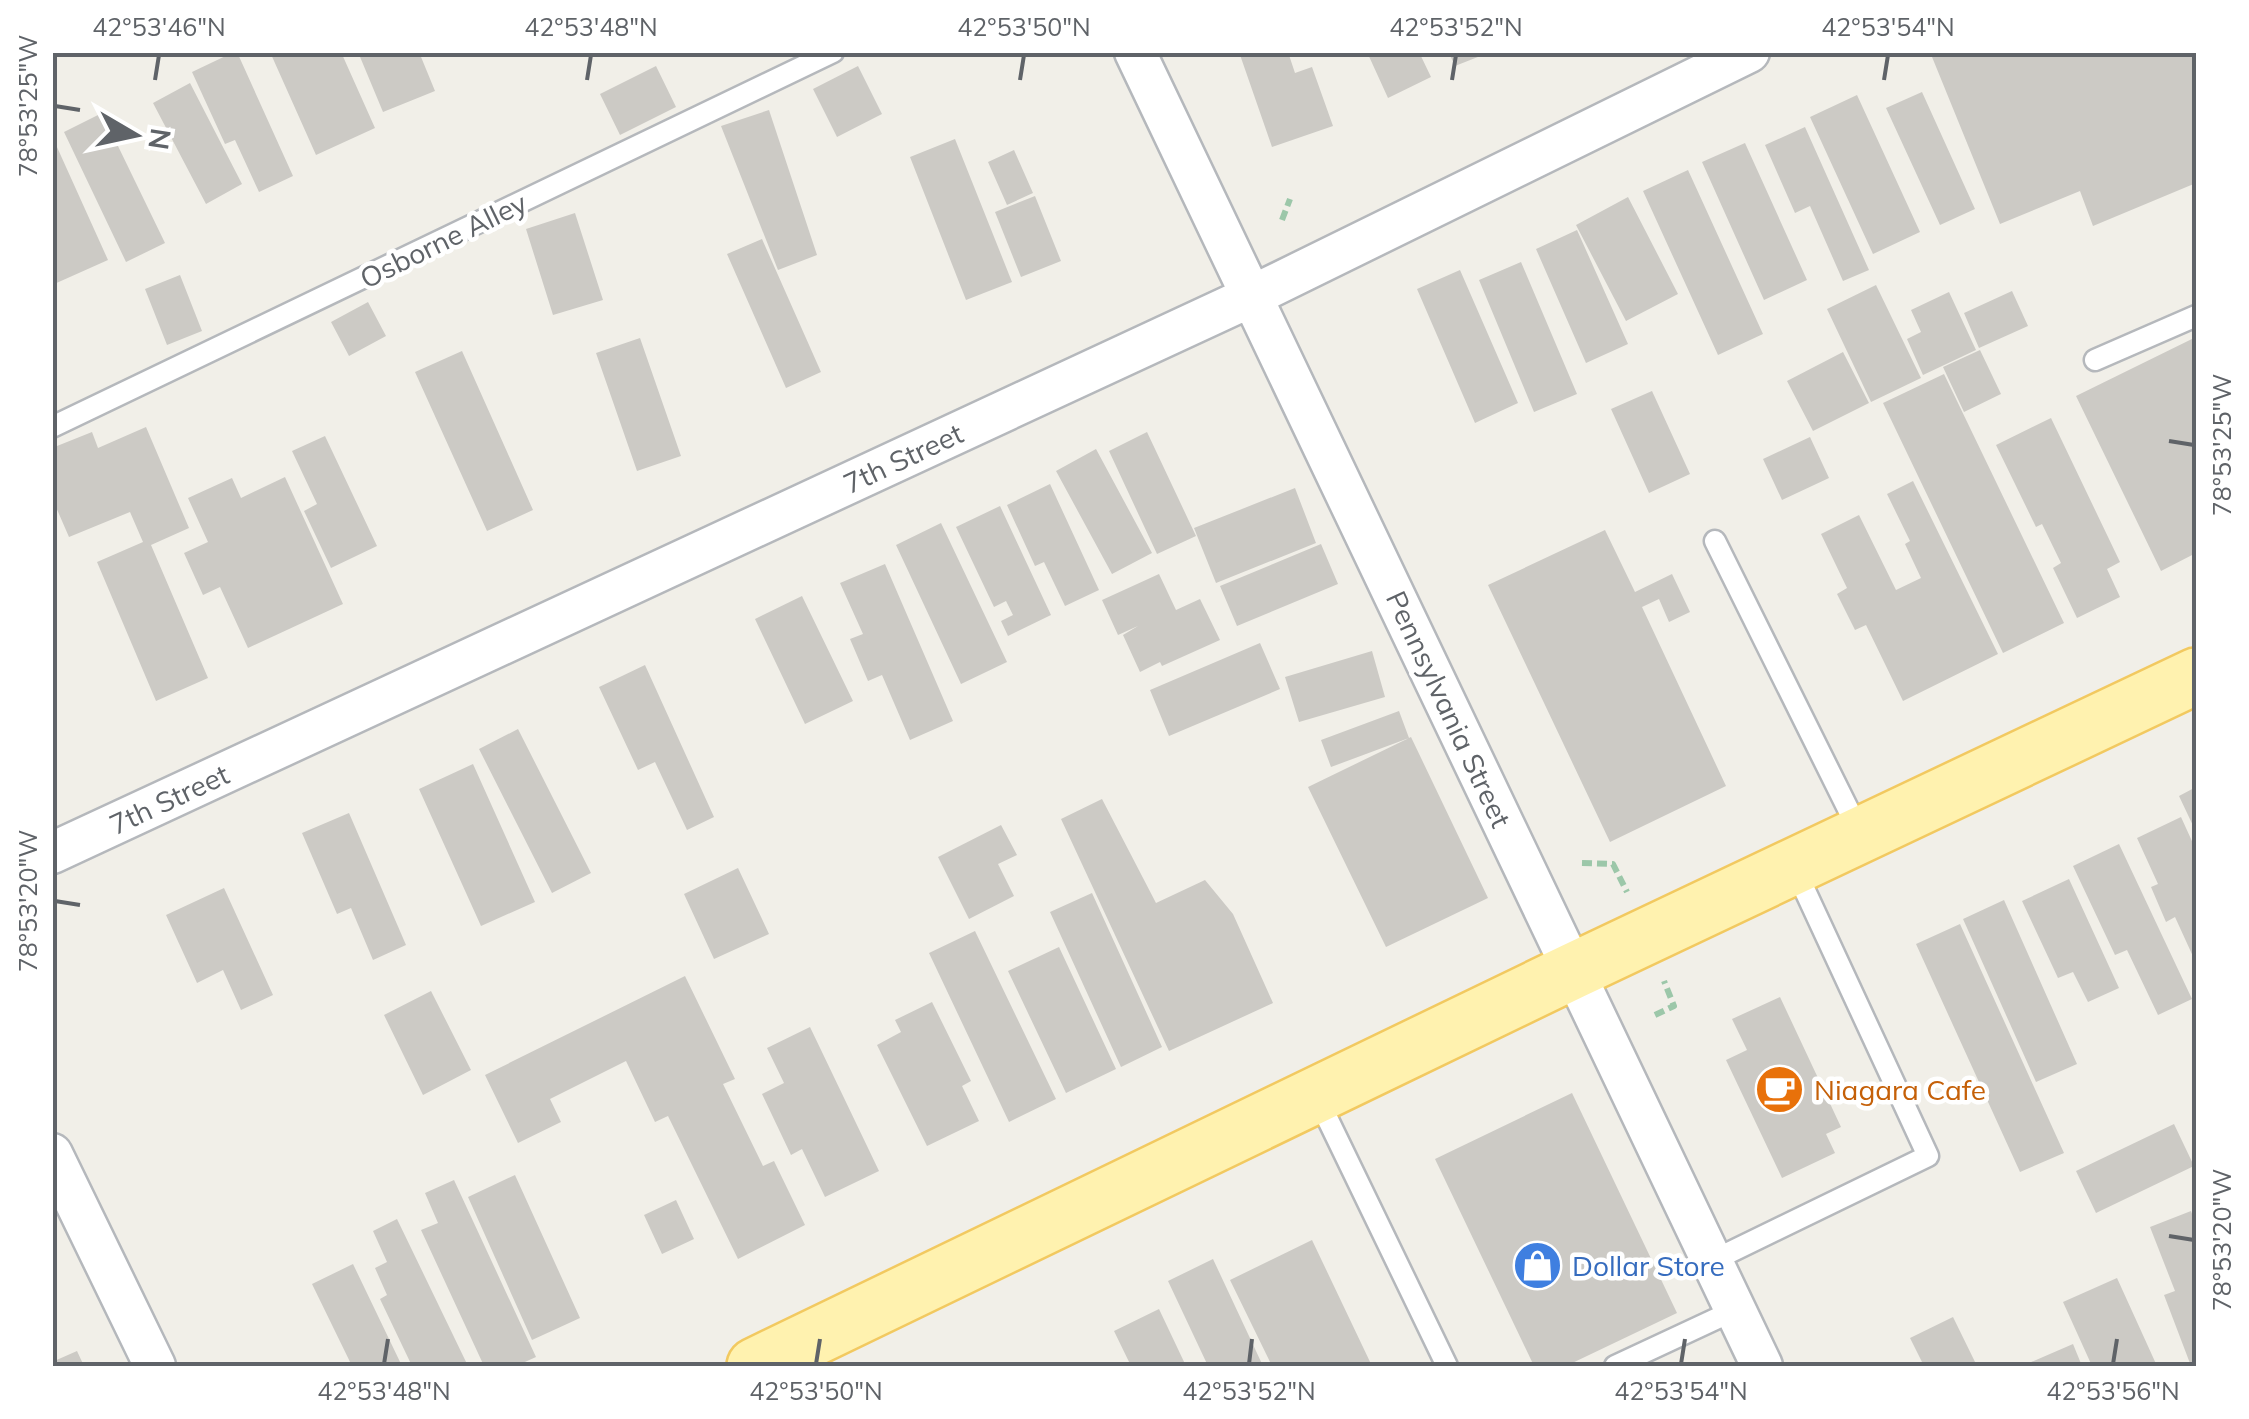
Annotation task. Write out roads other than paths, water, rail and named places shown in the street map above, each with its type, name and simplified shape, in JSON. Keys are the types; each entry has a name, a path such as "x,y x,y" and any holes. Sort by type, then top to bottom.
{"main road":[{"path":"788,1359 1316,1095 2196,676"}],"street":[{"name":"Pennsylvania Street","path":"1135,52 1762,1366"},
{"name":"7th Street","path":"52,853 1252,296 1749,52"},
{"path":"52,1154 154,1366"}],"lane":[{"name":"Osborne Alley","path":"52,428 833,52"},
{"path":"2095,360 2196,316"},
{"path":"1715,541 1861,835"},
{"path":"1712,1261 1928,1156 1794,866"},
{"path":"1316,1095 1447,1366"},
{"path":"1615,1366 1735,1310"}],"place":[{"name":"Niagara Cafe","path":"1779,1089"},
{"name":"Dollar Store","path":"1537,1265"}]}
